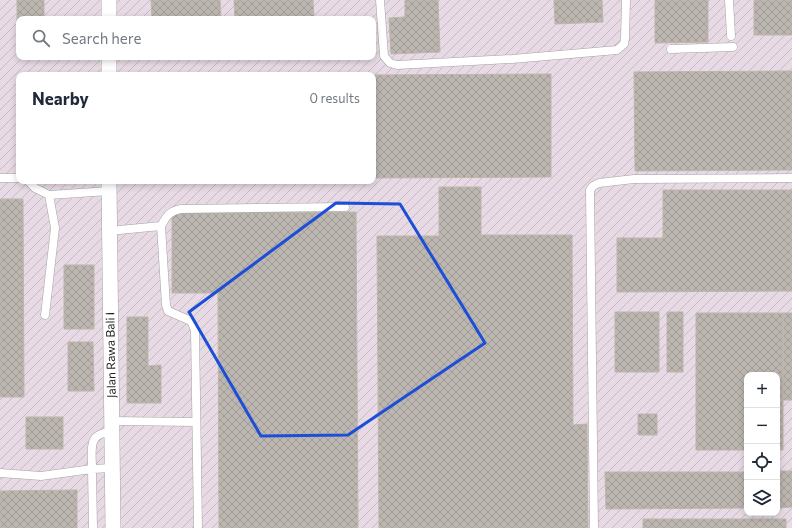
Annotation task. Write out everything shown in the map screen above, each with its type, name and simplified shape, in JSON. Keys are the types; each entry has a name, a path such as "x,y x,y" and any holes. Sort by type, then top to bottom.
{"street":[{"path":"109,0 109,16"},
{"path":"109,60 109,72"},
{"name":"Jalan Rawa Bali I","path":"109,186 113,528"}],"lane":[{"path":"380,0 384,56 390,63 397,65 512,59 617,50 624,44 626,0"},
{"path":"729,0 731,36"},
{"path":"671,49 734,47"},
{"path":"0,178 16,178"},
{"path":"594,528 590,190 593,186 599,183 634,179 792,178"},
{"path":"31,184 35,188 49,195 109,186"},
{"path":"45,315 55,228 49,195"},
{"path":"198,528 195,330 191,322 168,311 166,306 161,226 168,214 173,210 181,209 345,207"},
{"path":"109,231 161,226"},
{"path":"93,528 92,442 95,436 111,426 196,422"},
{"path":"0,473 41,476 92,469 112,468"}],"highlighted area":[{"path":"336,203 400,204 485,343 348,435 261,436 189,312"}],"shaded area":[{"path":"0,0 792,0 792,528 0,528"}],"building":[{"path":"17,0 44,0 44,16 17,16"},
{"path":"151,0 220,0 221,16 152,16"},
{"path":"234,0 313,0 314,16 235,16"},
{"path":"405,0 438,0 440,52 391,54 389,18 405,17"},
{"path":"554,0 602,0 603,22 555,24"},
{"path":"655,0 708,0 708,42 655,43"},
{"path":"754,0 792,0 792,35 754,35"},
{"path":"792,71 792,170 635,171 634,72"},
{"path":"551,74 551,177 376,178 376,75"},
{"path":"439,187 481,187 481,235 572,235 573,425 587,424 588,528 379,528 377,236 439,236"},
{"path":"663,190 792,190 792,291 617,292 617,238 663,238"},
{"path":"0,199 23,199 24,397 0,397"},
{"path":"356,212 358,528 219,528 218,293 172,293 172,213"},
{"path":"64,265 94,265 94,329 64,329"},
{"path":"615,312 659,312 659,372 615,372"},
{"path":"667,312 683,312 683,372 667,372"},
{"path":"696,313 783,313 783,450 780,450 780,372 744,372 744,450 696,450"},
{"path":"783,313 792,313 792,400 783,400"},
{"path":"127,317 148,317 148,366 161,365 161,403 127,403"},
{"path":"68,342 93,342 94,391 68,391"},
{"path":"638,414 657,414 657,435 638,435"},
{"path":"26,417 63,417 63,449 26,449"},
{"path":"780,471 792,471 792,507 780,508"},
{"path":"605,472 744,472 744,508 606,509"},
{"path":"77,490 77,528 0,528 0,491"},
{"path":"643,519 786,519 786,528 643,528"}]}
